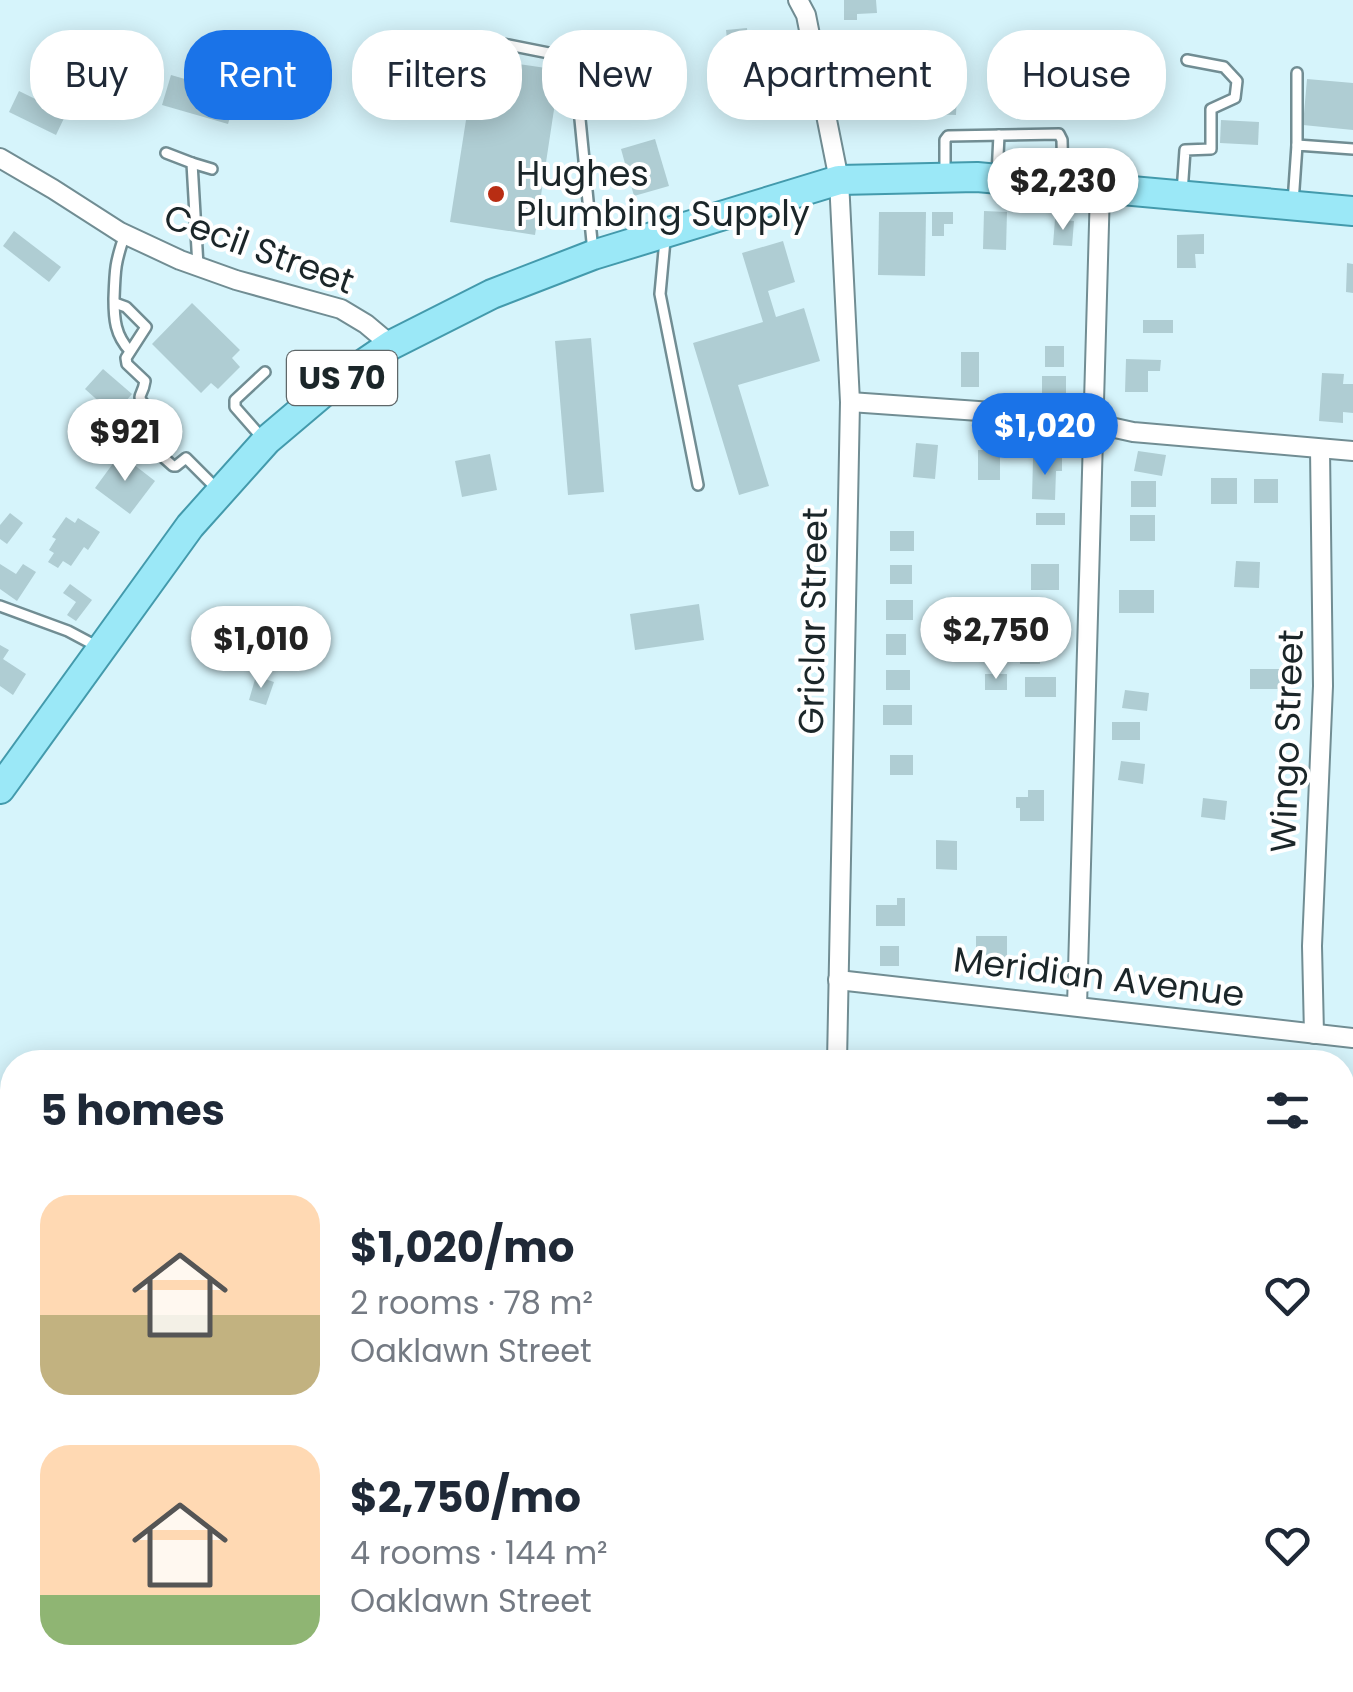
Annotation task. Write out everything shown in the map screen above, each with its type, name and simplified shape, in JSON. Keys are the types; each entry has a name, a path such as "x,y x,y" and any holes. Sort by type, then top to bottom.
{"main road":[{"name":"US 70","path":"0,789 190,526 266,442 332,385 390,345 492,294 594,254 839,180 997,179 1353,211"}],"street":[{"name":"Griclar Street","path":"798,0 806,14 839,180 850,402 837,1050"},
{"name":"Cecil Street","path":"0,158 125,234 236,280 342,309 390,345"},
{"path":"1077,1006 1100,188"},
{"path":"850,402 1064,417 1133,432 1353,451"},
{"name":"Wingo Street","path":"1314,1034 1312,946 1323,686 1320,450"},
{"name":"Meridian Avenue","path":"838,980 1353,1038"}],"lane":[{"path":"522,48 574,58 594,254"},
{"path":"1181,196 1185,150 1210,149 1211,109 1235,98 1237,81 1224,67 1187,60"},
{"path":"1292,206 1298,73"},
{"path":"945,178 948,136 1059,134 1063,185"},
{"path":"997,179 999,135"},
{"path":"1296,144 1353,149"},
{"path":"166,153 212,169"},
{"path":"192,163 198,266"},
{"path":"665,232 660,294 698,485"},
{"path":"125,234 115,262 112,310 116,328 130,352"},
{"path":"114,302 126,307 146,327 126,362 145,381 139,396 150,412 136,432 173,466 189,460 220,492"},
{"path":"265,372 235,400 235,408 266,442"},
{"path":"0,606 68,631 102,649"}],"building":[{"path":"844,0 876,0 877,13 857,14 857,20 844,20"},
{"path":"522,65 542,67 542,120 552,120 535,235 450,222 466,120 522,120"},
{"path":"171,75 184,79 184,111 164,106"},
{"path":"1307,79 1353,83 1353,130 1303,125"},
{"path":"19,91 30,96 30,120 63,120 56,135 9,112"},
{"path":"1221,120 1259,122 1258,145 1220,143"},
{"path":"655,139 669,186 634,196 621,149"},
{"path":"984,211 1007,212 1006,250 983,249"},
{"path":"879,212 926,212 925,276 878,275"},
{"path":"932,212 953,212 953,224 944,224 944,236 932,236"},
{"path":"1055,219 1074,221 1072,246 1053,245"},
{"path":"14,231 61,267 49,282 3,246"},
{"path":"1204,234 1204,254 1195,254 1196,268 1177,268 1177,235"},
{"path":"783,241 795,282 768,291 776,317 804,308 820,361 738,385 769,486 739,495 693,343 763,322 742,253"},
{"path":"1347,263 1353,264 1353,293 1346,292"},
{"path":"192,303 240,350 232,358 240,367 218,389 211,383 201,393 152,344"},
{"path":"1143,320 1173,320 1173,333 1143,333"},
{"path":"591,338 604,492 568,495 555,341"},
{"path":"1045,346 1064,346 1064,367 1045,367"},
{"path":"961,352 979,352 979,387 961,387"},
{"path":"1126,359 1161,360 1160,371 1148,371 1148,392 1125,392"},
{"path":"103,369 132,394 114,415 85,389"},
{"path":"1322,373 1344,374 1343,384 1353,384 1353,413 1343,412 1343,423 1319,421"},
{"path":"1042,376 1066,376 1066,396 1042,396"},
{"path":"916,443 938,445 935,479 913,477"},
{"path":"978,450 1000,450 1000,480 978,480"},
{"path":"1138,451 1166,455 1162,476 1134,471"},
{"path":"120,454 155,481 130,514 95,488"},
{"path":"490,454 497,490 462,497 455,461"},
{"path":"1033,458 1062,458 1062,471 1056,471 1055,500 1032,499"},
{"path":"1211,478 1237,478 1237,504 1211,504"},
{"path":"1254,479 1278,479 1278,503 1254,503"},
{"path":"1131,481 1156,481 1156,507 1131,507"},
{"path":"10,513 23,523 7,544 0,539 0,525"},
{"path":"1036,513 1065,513 1065,525 1036,525"},
{"path":"1130,515 1155,515 1155,541 1130,541"},
{"path":"66,517 75,523 78,518 100,532 71,566 63,561 58,568 48,562 54,553 49,550 56,539 52,537"},
{"path":"890,531 914,531 914,551 890,551"},
{"path":"1236,561 1260,562 1259,588 1234,587"},
{"path":"0,564 16,574 23,564 36,572 17,601 0,589"},
{"path":"1031,564 1059,564 1059,590 1031,590"},
{"path":"890,565 912,565 912,584 890,584"},
{"path":"70,584 92,600 76,621 67,615 76,602 63,593"},
{"path":"1119,590 1154,590 1154,613 1119,613"},
{"path":"886,600 913,600 913,620 886,620"},
{"path":"699,604 704,640 635,650 630,614"},
{"path":"1033,609 1057,609 1057,630 1033,630"},
{"path":"886,634 906,634 906,655 886,655"},
{"path":"1020,643 1040,643 1040,664 1020,664"},
{"path":"0,645 9,650 3,659 26,674 13,695 0,686"},
{"path":"1250,669 1281,669 1281,689 1250,689"},
{"path":"886,670 910,670 910,690 886,690"},
{"path":"985,674 1007,674 1007,690 985,690"},
{"path":"256,676 274,682 266,705 249,700"},
{"path":"1025,677 1056,677 1056,697 1025,697"},
{"path":"1125,690 1149,693 1147,711 1122,708"},
{"path":"883,705 912,705 912,725 883,725"},
{"path":"1112,722 1140,722 1140,740 1112,740"},
{"path":"890,755 913,755 913,775 890,775"},
{"path":"1121,761 1145,764 1143,784 1118,780"},
{"path":"1028,790 1044,790 1044,821 1020,821 1016,797 1028,797"},
{"path":"1203,798 1227,801 1225,820 1201,817"},
{"path":"936,840 957,841 957,870 936,869"},
{"path":"897,898 905,898 905,926 876,926 876,905 897,905"},
{"path":"976,936 1007,936 1007,958 976,958"},
{"path":"880,946 899,946 899,966 880,966"}],"place":[{"name":"Hughes Plumbing Supply","path":"496,194"}]}
